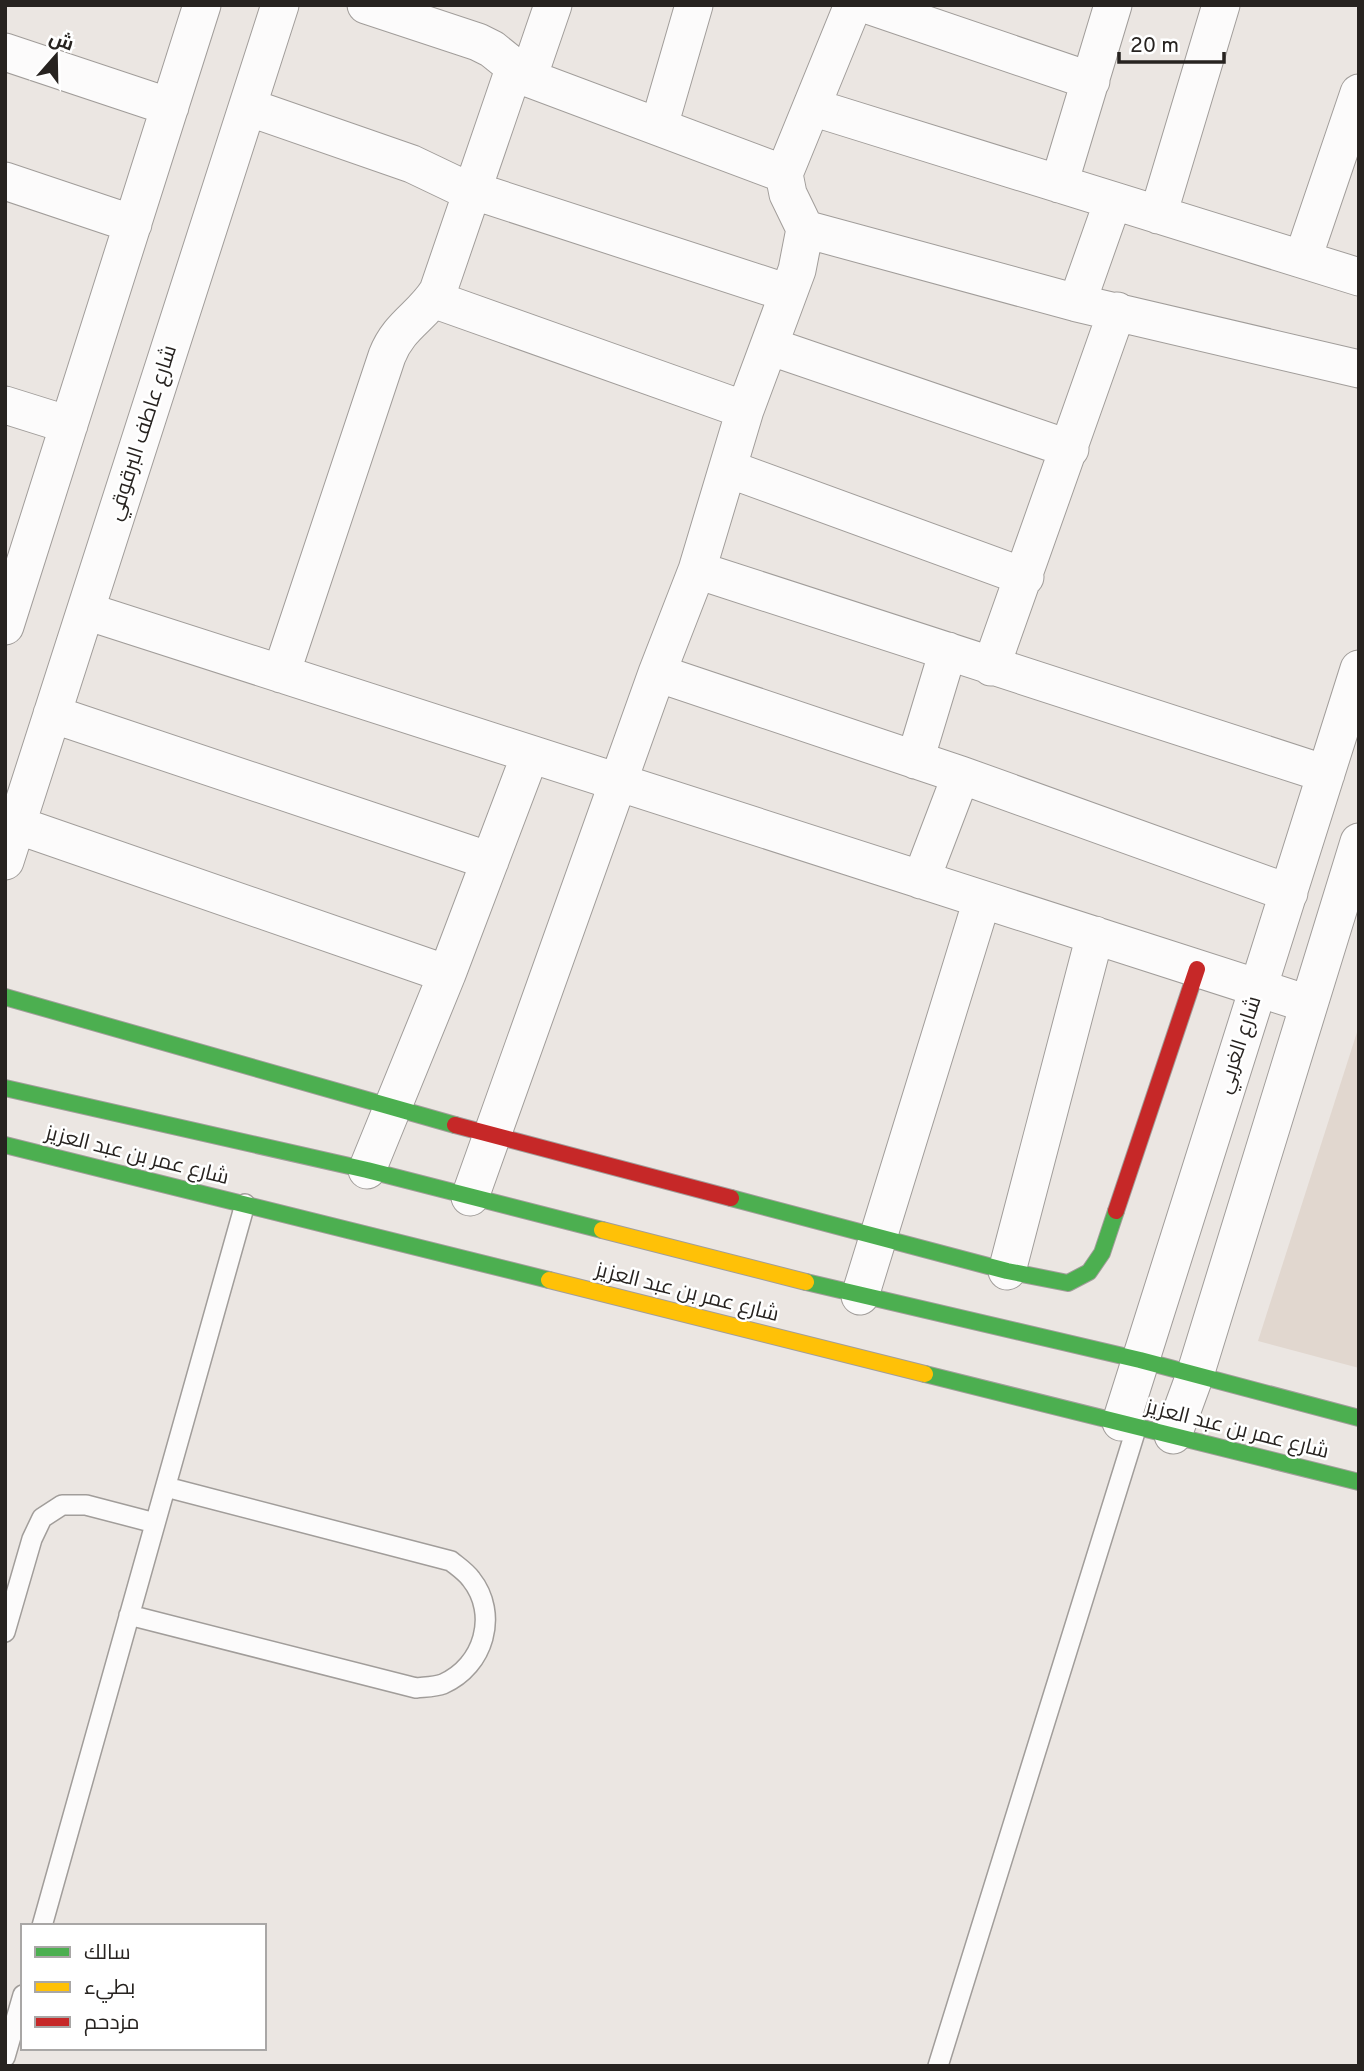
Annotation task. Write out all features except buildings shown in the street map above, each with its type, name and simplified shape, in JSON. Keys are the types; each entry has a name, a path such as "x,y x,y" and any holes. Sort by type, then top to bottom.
{"main road":[{"path":"5,997 490,1135 1007,1271 1068,1283 1089,1272 1102,1253 1197,969"},
{"name":"شارع عمر بن عبد العزيز","path":"5,1088 367,1170 860,1296 1140,1360 1359,1418"},
{"name":"شارع عمر بن عبد العزيز","path":"5,1145 1359,1482"}],"street":[{"path":"5,626 20,530 69,425 202,5"},
{"name":"شارع عاطف البرقوقي","path":"5,861 280,5"},
{"path":"366,5 478,42 492,49 521,74 784,174"},
{"path":"281,674 393,341 402,327 433,299 473,190 553,5"},
{"path":"659,126 694,5"},
{"path":"470,1197 657,673 697,570 745,410 803,247 805,229 788,194 784,174 853,5"},
{"path":"868,5 1091,80"},
{"path":"1059,184 1113,5"},
{"path":"1158,215 1221,5"},
{"path":"5,52 170,107"},
{"path":"1303,258 1359,93"},
{"path":"248,107 412,164 473,190 788,293"},
{"path":"812,107 1359,277"},
{"path":"5,181 133,224"},
{"path":"1077,303 1113,201"},
{"path":"805,229 1077,303 1359,369"},
{"path":"433,299 745,410"},
{"path":"991,667 1026,576 1117,311"},
{"path":"769,346 1070,450"},
{"path":"5,405 69,425"},
{"path":"729,469 1026,576"},
{"path":"697,570 1326,774"},
{"path":"86,611 1308,1004"},
{"path":"915,760 948,651"},
{"name":"شارع الغربي","path":"1129,1424 1140,1360 1359,669"},
{"path":"657,673 961,775 1289,893"},
{"path":"52,714 490,861"},
{"path":"367,1170 447,974 530,755"},
{"path":"921,880 961,775"},
{"path":"17,825 447,974"},
{"path":"1173,1435 1195,1375 1359,842"},
{"path":"860,1296 982,900"},
{"path":"1007,1271 1095,935"}],"lane":[{"path":"43,1924 245,1204"},
{"path":"938,2066 1129,1424"},
{"path":"129,1615 416,1688 442,1685 464,1671 480,1650 486,1626 483,1600 471,1578 450,1561 166,1487"},
{"path":"5,1632 32,1539 42,1518 62,1505 86,1505 155,1522"},
{"path":"5,2057 21,2002"}],"shaded area":[{"path":"1359,1026 1359,1368 1258,1341"}],"traffic: fast":[{"path":"5,997 455,1125"},
{"path":"5,1088 367,1170 602,1230"},
{"path":"5,1145 549,1280"},
{"path":"731,1198 1007,1271 1068,1283 1089,1272 1102,1253 1116,1211"},
{"path":"806,1282 1140,1360 1359,1418"},
{"path":"925,1374 1359,1482"}],"traffic: slow":[{"path":"602,1230 806,1282"},
{"path":"549,1280 925,1374"}],"traffic: jam":[{"path":"1116,1211 1197,969"},
{"path":"455,1125 731,1198"}]}
